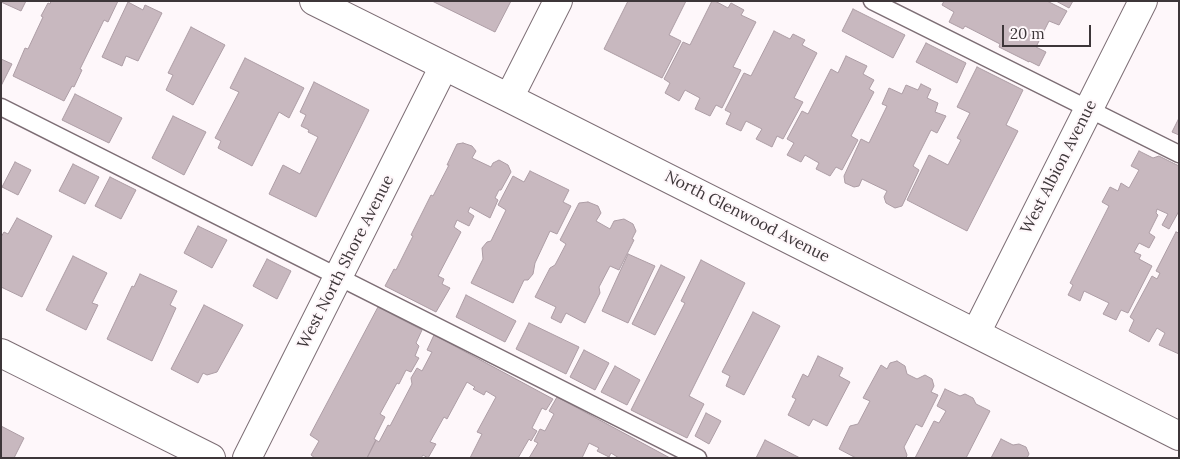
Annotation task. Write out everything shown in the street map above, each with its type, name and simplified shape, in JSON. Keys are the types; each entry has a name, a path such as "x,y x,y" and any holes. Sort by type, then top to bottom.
{"street":[{"name":"North Glenwood Avenue","path":"314,1 1179,436"},
{"path":"509,98 558,1"},
{"name":"West Albion Avenue","path":"976,333 1143,1"},
{"name":"West North Shore Avenue","path":"247,458 444,66"},
{"path":"1,353 211,458"}],"lane":[{"path":"872,1 1179,154"},
{"path":"1,107 698,458"}],"building":[{"path":"1,1 26,1 21,11 1,2"},
{"path":"51,1 118,1 108,22 104,20 80,69 82,70 74,87 72,86 64,101 13,76 25,48 28,49 43,17 41,16"},
{"path":"432,1 511,1 495,32"},
{"path":"628,1 686,1 669,35 681,41 662,78 604,49"},
{"path":"712,1 728,8 731,3 744,10 741,15 756,22 733,67 741,70 722,108 716,105 710,116 695,109 700,98 685,90 679,101 665,93 670,83 664,79 683,42 690,45"},
{"path":"944,1 1047,1 1067,11 1059,25 1049,21 1036,47 1046,52 1039,66 999,47 1000,44 965,26 963,29 949,22 954,12 942,5"},
{"path":"1056,1 1073,1 1069,8"},
{"path":"128,2 143,10 145,5 162,13 138,61 126,56 122,66 102,57"},
{"path":"853,9 905,35 893,58 842,31"},
{"path":"191,27 225,45 193,105 166,90 173,75 168,73"},
{"path":"774,31 790,39 793,34 805,40 802,45 817,53 794,98 803,102 783,139 777,136 772,147 756,139 762,129 746,121 741,131 726,124 731,113 725,110 744,73 751,76"},
{"path":"926,43 966,63 957,83 916,62"},
{"path":"846,56 867,66 863,74 874,80 869,89 874,92 851,136 858,140 842,170 836,167 830,176 816,169 819,163 805,155 801,162 787,155 794,143 787,139 802,111 808,114 831,69 838,73"},
{"path":"245,58 304,88 289,118 279,112 252,166 218,148 221,141 215,138 239,92 230,88"},
{"path":"1,59 12,64 1,86"},
{"path":"977,67 1023,90 1006,125 1018,131 967,231 907,200 929,155 948,165 961,140 957,138 970,113 957,107"},
{"path":"314,82 369,110 316,217 269,194 283,165 300,174 318,137 301,126 306,115 300,112"},
{"path":"921,84 931,89 927,98 938,103 935,112 946,116 937,133 931,130 913,166 919,170 902,206 895,208 886,203 884,197 887,191 862,179 859,186 854,187 845,183 844,176 861,139 869,143 887,106 882,104 889,88 902,94 906,85 918,90"},
{"path":"75,94 122,118 109,143 62,120"},
{"path":"173,116 206,132 184,175 152,158"},
{"path":"1179,118 1179,135 1172,132"},
{"path":"463,143 472,146 476,151 472,158 491,167 493,163 499,160 508,165 511,172 495,198 498,200 490,218 470,207 468,212 474,216 469,226 457,220 454,227 461,232 438,276 444,279 442,284 450,288 436,312 385,286 394,269 396,270 431,195 433,196 449,165 447,165 457,144"},
{"path":"1139,151 1153,158 1159,156 1179,166 1179,211 1169,229 1162,225 1168,214 1157,209 1156,213 1158,215 1149,233 1155,237 1149,248 1139,243 1134,252 1141,255 1139,259 1152,266 1128,313 1121,310 1116,320 1103,314 1109,303 1084,291 1080,301 1068,295 1073,285 1070,283 1109,206 1102,202 1110,187 1118,191 1121,183 1129,188 1139,170 1131,166"},
{"path":"15,162 31,170 18,195 2,187"},
{"path":"73,164 99,177 85,204 59,191"},
{"path":"530,171 569,190 563,202 571,206 557,234 550,231 535,263 533,274 528,280 524,280 513,303 471,283 483,259 482,248 487,242 491,241 506,210 498,205 513,176 524,182"},
{"path":"110,177 136,190 121,219 95,206"},
{"path":"588,202 598,206 601,213 596,221 610,229 614,221 624,219 633,224 636,231 632,239 634,240 619,270 610,266 599,287 600,293 585,323 566,313 561,323 551,318 556,307 535,297 550,268 555,265 566,244 560,240 579,203"},
{"path":"17,218 52,236 22,297 1,287 1,237 4,232 8,234"},
{"path":"198,226 227,240 212,268 184,253"},
{"path":"1176,232 1179,233 1179,354 1159,345 1165,333 1157,328 1149,342 1129,331 1134,320 1130,317 1152,276 1157,279 1160,273 1156,271"},
{"path":"628,254 655,266 628,323 602,311"},
{"path":"73,256 107,273 92,303 98,305 86,330 46,310"},
{"path":"267,259 291,271 277,299 253,286"},
{"path":"701,260 745,283 689,396 704,404 687,438 631,410 685,303 681,301"},
{"path":"661,265 685,277 655,335 632,324"},
{"path":"140,274 177,291 170,305 176,308 152,361 107,339 132,286 134,287"},
{"path":"466,295 516,321 505,342 456,317"},
{"path":"204,305 243,325 217,372 207,375 203,373 198,383 171,369"},
{"path":"378,307 422,330 416,343 419,346 415,356 419,358 411,372 406,370 380,414 385,417 367,458 315,458 311,455 319,441 310,435"},
{"path":"753,312 780,326 744,395 726,386 730,376 722,372"},
{"path":"529,323 579,347 566,374 516,349"},
{"path":"434,335 553,399 546,410 542,408 532,428 537,431 531,441 529,439 518,458 470,458 482,434 477,432 496,397 486,391 484,395 473,389 475,387 467,382 447,419 444,417 430,442 436,444 428,458 423,455 421,458 367,458 376,440 379,442 388,425 390,426 412,384 411,378 417,368 422,371 432,352 427,350"},
{"path":"584,350 609,363 595,390 570,377"},
{"path":"818,356 843,368 839,376 850,382 827,426 813,419 809,426 788,415 796,399 792,397 803,374 808,377"},
{"path":"897,361 905,366 907,374 917,379 925,375 932,379 934,386 931,392 938,395 922,427 916,424 904,447 907,455 906,458 856,458 839,449 850,426 858,424 870,401 863,398 881,365 887,369 890,363"},
{"path":"615,366 640,380 627,405 601,392"},
{"path":"945,389 960,396 965,394 973,398 976,404 990,411 966,458 915,458 934,421 939,423 946,411 937,406"},
{"path":"557,397 670,458 619,458 611,453 609,457 597,451 599,448 589,443 582,458 529,458 538,443 534,441 540,429 545,431 554,414 549,411"},
{"path":"706,413 721,421 709,444 695,436"},
{"path":"1,426 24,438 14,458 1,458"},
{"path":"1001,439 1013,445 1019,444 1026,447 1029,454 1027,458 991,458"},
{"path":"765,440 800,458 756,458"}]}
